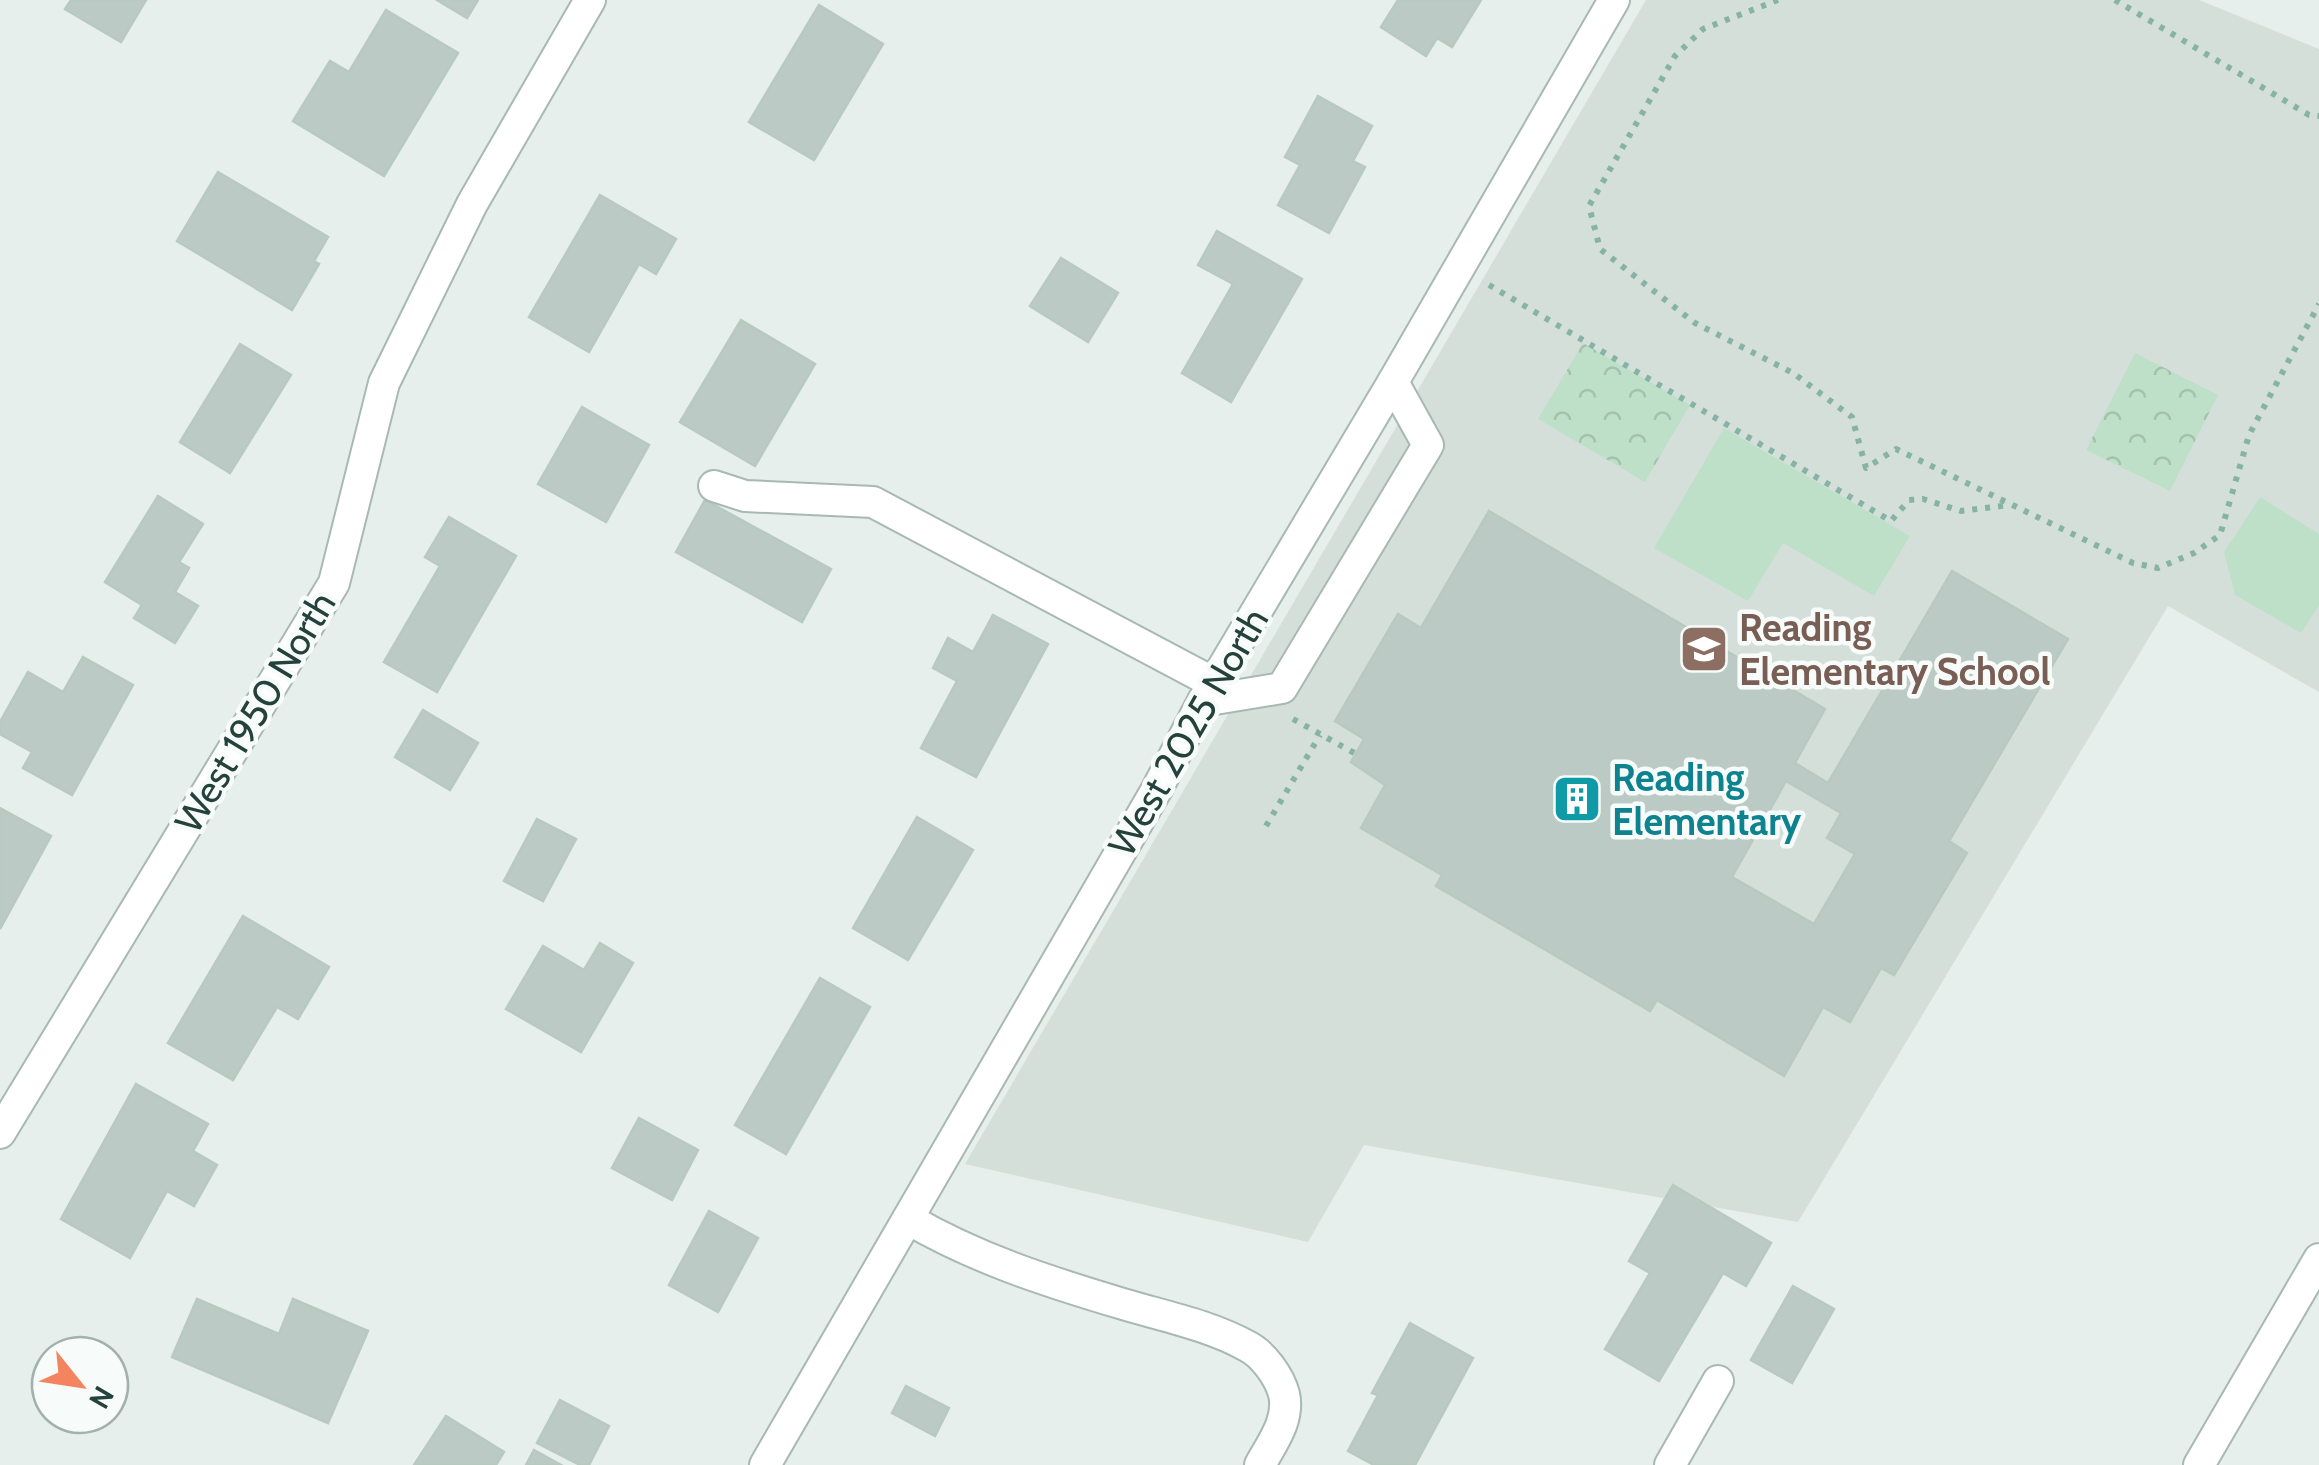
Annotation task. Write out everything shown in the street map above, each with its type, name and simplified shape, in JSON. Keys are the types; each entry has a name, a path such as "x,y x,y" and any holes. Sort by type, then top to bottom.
{"street":[{"name":"West 1950 North","path":"0,1133 334,582 384,382 472,204 590,0"},
{"name":"West 2025 North","path":"765,1465 1157,789 1208,692 1614,0"},
{"path":"714,486 745,496 874,502 1208,692 1282,688 1428,445 1393,382"},
{"path":"908,1219 966,1252 1250,1347 1273,1370 1284,1394 1284,1419 1260,1465"},
{"path":"2199,1465 2319,1259"},
{"path":"1670,1465 1718,1382"}],"path":[{"path":"1778,0 1703,28 1675,56 1589,206 1600,248 1694,322 1793,373 1852,417 1866,468 1896,449 2133,563 2158,568 2194,553 2220,535 2249,434 2319,304"},
{"path":"2115,0 2309,115 2319,116"},
{"path":"1489,285 1891,521 1909,500 1923,499 1961,510 2011,504"},
{"path":"1288,716 1356,754"},
{"path":"1266,826 1320,735"}],"shaded area":[{"name":"Reading Elementary School","path":"1646,0 2199,0 2319,49 2319,692 2168,606 1798,1222 1364,1145 1308,1242 965,1164"}],"green space":[{"path":"1583,343 1690,405 1645,482 1538,419"},
{"path":"2135,353 2218,395 2170,491 2086,450"},
{"path":"1724,428 1910,536 1874,596 1783,543 1748,601 1654,548"},
{"path":"2260,497 2319,534 2319,606 2301,633 2235,595 2224,552"}],"building":[{"path":"71,0 146,0 121,42 65,9"},
{"path":"437,0 478,0 467,18"},
{"path":"1398,0 1481,0 1452,47 1437,38 1426,56 1381,27"},
{"path":"819,5 883,44 814,160 749,122"},
{"path":"386,10 458,53 384,176 293,121 330,61 349,72"},
{"path":"1318,96 1372,126 1353,161 1365,167 1329,233 1278,205 1300,165 1285,157"},
{"path":"218,172 328,237 314,261 319,264 292,310 177,241"},
{"path":"600,195 676,239 656,274 639,264 589,352 529,317"},
{"path":"1217,231 1302,279 1231,402 1182,373 1233,284 1198,265"},
{"path":"1061,258 1118,293 1088,342 1030,306"},
{"path":"741,320 815,364 755,466 680,422"},
{"path":"240,344 291,375 230,473 180,442"},
{"path":"582,407 649,445 606,522 538,484"},
{"path":"158,496 203,524 179,562 189,568 175,592 198,606 175,643 134,618 142,605 105,582"},
{"path":"705,500 831,569 802,622 676,552"},
{"name":"Reading Elementary","path":"1489,511 1825,709 1795,763 1828,783 1952,571 2068,639 1949,841 1967,853 1894,975 1881,968 1850,1022 1823,1007 1784,1076 1657,1000 1650,1011 1436,886 1442,875 1361,828 1385,785 1351,762 1364,739 1335,721 1398,614 1421,628","holes":["1786,781 1841,813 1827,838 1855,854 1814,924 1732,877"]},
{"path":"449,517 516,556 437,692 384,662 440,566 425,557"},
{"path":"993,615 1048,644 976,777 921,748 957,681 933,668 948,638 973,652"},
{"path":"83,657 133,685 72,795 23,768 32,752 0,734 0,722 28,672 63,692"},
{"path":"423,710 478,743 450,790 395,757"},
{"path":"0,808 51,836 0,929"},
{"path":"917,817 973,850 908,960 853,928"},
{"path":"537,819 576,839 543,901 504,881"},
{"path":"243,916 329,967 298,1019 277,1007 233,1080 168,1043"},
{"path":"600,943 633,963 581,1052 506,1009 543,946 584,970"},
{"path":"820,978 870,1007 786,1154 735,1125"},
{"path":"136,1084 208,1124 193,1151 217,1165 194,1206 167,1191 130,1258 61,1219"},
{"path":"639,1118 698,1150 672,1200 612,1168"},
{"path":"1673,1185 1771,1243 1746,1286 1723,1273 1659,1381 1605,1349 1650,1273 1629,1261"},
{"path":"709,1211 758,1238 718,1312 669,1285"},
{"path":"1793,1286 1834,1309 1792,1383 1751,1360"},
{"path":"197,1299 279,1334 293,1299 368,1331 328,1423 172,1357"},
{"path":"1410,1323 1473,1358 1415,1465 1374,1465 1348,1451 1378,1395 1372,1393"},
{"path":"906,1386 949,1408 935,1436 892,1413"},
{"path":"560,1400 609,1426 589,1465 580,1465 537,1443"},
{"path":"446,1416 504,1452 496,1465 414,1465"},
{"path":"534,1450 561,1465 526,1465"}],"place":[{"name":"Reading Elementary School","path":"1704,649"},
{"name":"Reading Elementary","path":"1577,799"}]}
